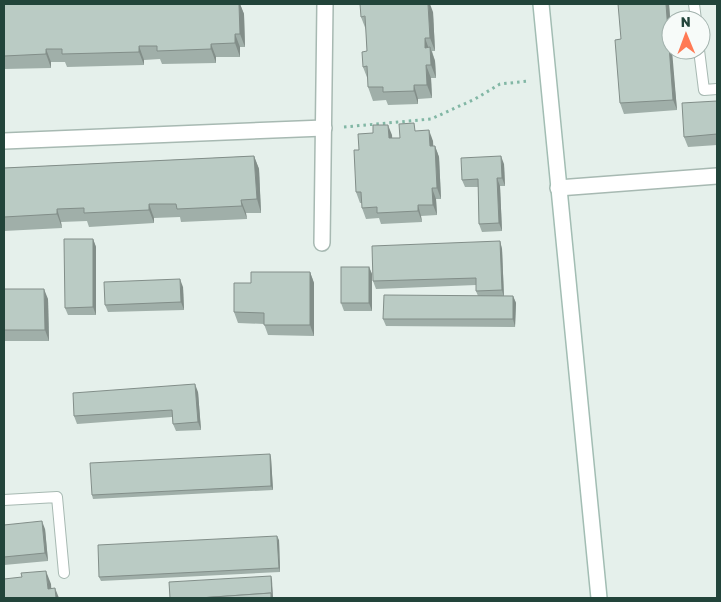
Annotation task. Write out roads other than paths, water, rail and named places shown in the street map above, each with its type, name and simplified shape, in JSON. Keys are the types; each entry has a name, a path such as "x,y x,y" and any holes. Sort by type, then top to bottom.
{"street":[{"path":"322,243 325,4"},
{"path":"541,4 599,598"},
{"path":"4,141 324,128"},
{"path":"558,188 717,176"}],"lane":[{"path":"700,60 704,90 717,89"},
{"path":"4,500 57,497 64,573"}]}
